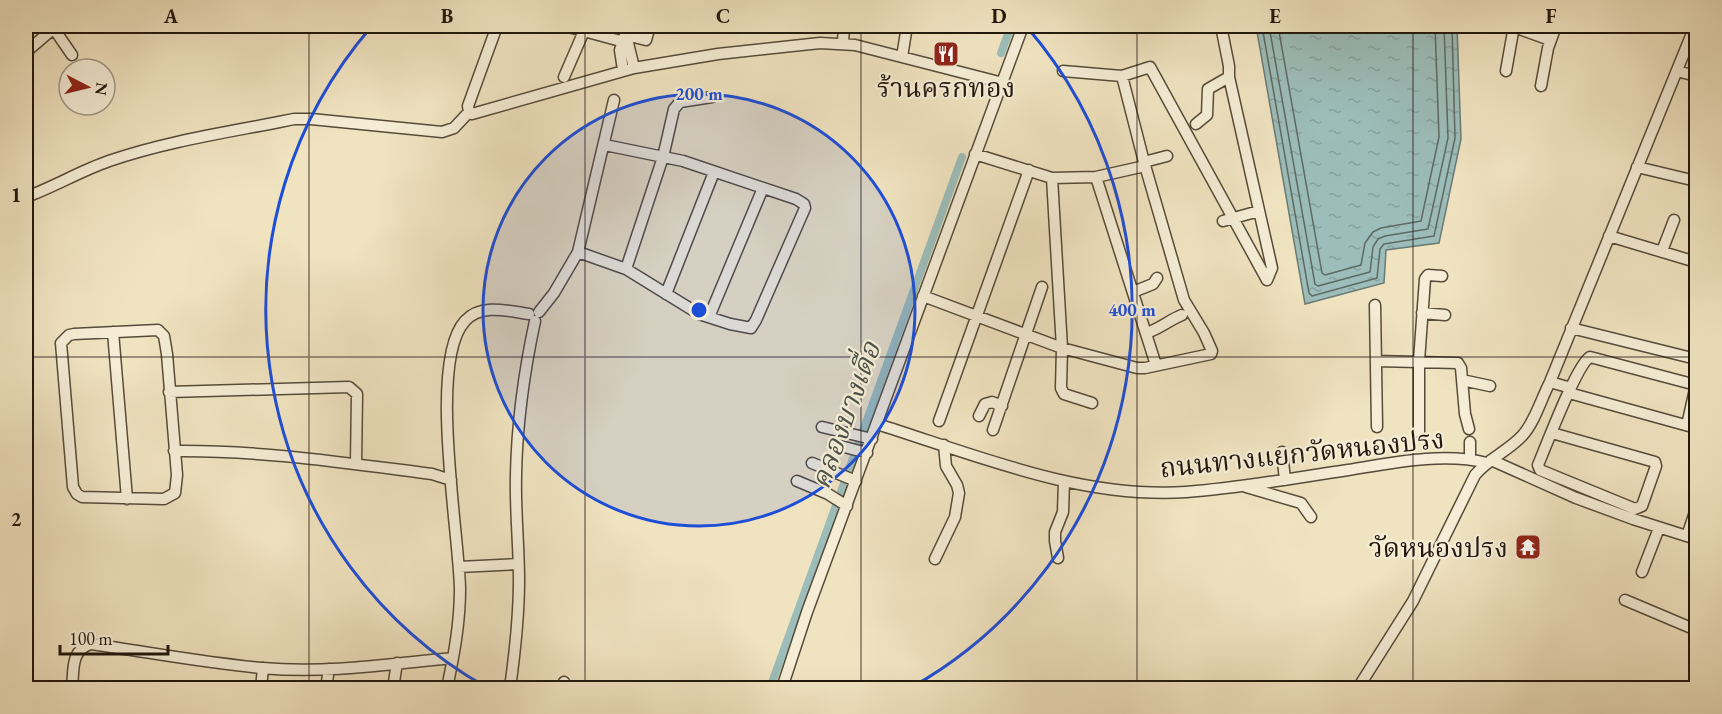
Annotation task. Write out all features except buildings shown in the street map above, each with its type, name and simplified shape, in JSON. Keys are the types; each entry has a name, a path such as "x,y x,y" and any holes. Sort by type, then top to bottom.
{"street":[{"path":"469,112 468,106 497,26"},
{"path":"569,27 584,31 626,34 646,40 650,26"},
{"path":"843,43 844,26"},
{"path":"902,57 907,26"},
{"path":"782,688 850,479 866,437 877,424 922,296 1023,26"},
{"path":"1063,71 1122,76 1150,67 1228,219 1267,280 1272,268 1228,77 1229,66 1221,26"},
{"path":"1506,71 1514,26 1550,40"},
{"path":"1541,86 1550,40 1556,26"},
{"path":"26,52 53,27 72,56"},
{"path":"1358,688 1413,601 1475,475 1525,433 1548,386 1677,71 1691,27"},
{"path":"564,78 584,31"},
{"path":"626,34 631,48 628,69"},
{"path":"469,112 476,114 628,69 718,54 820,43 843,43 1003,82"},
{"path":"1677,71 1696,76"},
{"path":"922,296 1062,348 1137,368 1208,356 1212,351 1184,300 1144,164 1122,76"},
{"path":"1196,124 1207,116 1208,89 1228,77"},
{"path":"626,269 663,157 676,105 680,102 712,97"},
{"path":"510,688 518,616 516,520 518,433 534,316 554,293 578,252 614,100"},
{"path":"26,197 80,172 132,153 294,119 442,132 454,128 469,112"},
{"path":"578,252 626,269 709,317 746,328 753,326 805,208 801,201 683,161 605,145"},
{"path":"975,154 1052,178 1096,177 1167,156"},
{"path":"1637,167 1696,181"},
{"path":"939,421 1029,170"},
{"path":"666,294 714,172"},
{"path":"1096,177 1156,365"},
{"path":"1052,178 1062,348 1061,388 1064,393 1092,403"},
{"path":"709,317 763,188"},
{"path":"1228,219 1258,211"},
{"path":"1662,251 1674,220"},
{"path":"1609,236 1696,262"},
{"path":"1419,432 1419,361 1426,277 1428,275 1442,276"},
{"path":"1133,292 1153,284 1157,278"},
{"path":"993,430 1042,287"},
{"path":"1375,305 1377,427"},
{"path":"447,688 459,622 459,567 449,458 447,396 455,339 459,328 474,313 484,310 497,309 534,316"},
{"path":"1422,313 1445,315"},
{"path":"1146,333 1157,330 1170,320 1182,315"},
{"path":"1571,328 1696,359"},
{"path":"153,330 161,332 165,340 177,484 175,493 164,499 86,498 75,491 61,344 69,335 113,332 153,330"},
{"path":"113,332 127,499"},
{"path":"1548,386 1569,393 1692,427 1696,385 1590,357 1584,361 1569,393 1538,465 1540,470 1635,509 1640,508 1656,466 1654,462 1552,433"},
{"path":"1377,361 1458,363 1461,368 1465,414 1470,429"},
{"path":"1462,380 1490,386"},
{"path":"169,392 349,387 357,394 356,464"},
{"path":"979,416 985,404 992,402 1002,406"},
{"name":"ถนนทางแยกวัดหนองปรง","path":"877,424 1064,481 1155,492 1185,492 1243,486 1284,467 1387,464 1470,449 1489,462 1576,498 1692,538"},
{"path":"822,427 866,437"},
{"path":"834,444 861,451"},
{"path":"935,559 955,516 959,493 950,471 952,464 947,446"},
{"path":"174,451 236,453 356,464 432,474 451,480"},
{"path":"432,474 449,458"},
{"path":"812,463 850,479"},
{"path":"797,481 828,494 842,503"},
{"path":"1058,558 1055,541 1063,512 1064,481"},
{"path":"1243,486 1301,503 1311,517"},
{"path":"1692,538 1696,508"},
{"path":"1642,572 1659,528"},
{"path":"459,567 518,564"},
{"path":"1625,600 1696,630"},
{"path":"72,688 75,657 78,650 91,644 263,668 329,669 453,658"},
{"path":"393,688 397,663"},
{"path":"261,688 263,668"},
{"path":"326,688 329,669"}],"water":[{"path":"1256,26 1457,26 1461,139 1439,243 1386,250 1384,283 1305,304"}],"waterway":[{"name":"คลองบางเดื่อ","path":"1001,53 1011,26"},
{"name":"คลองบางเดื่อ","path":"770,688 962,157"}],"place":[{"name":"ร้านครกทอง","path":"946,54"},
{"name":"วัดหนองปรง","path":"1528,547"}]}
